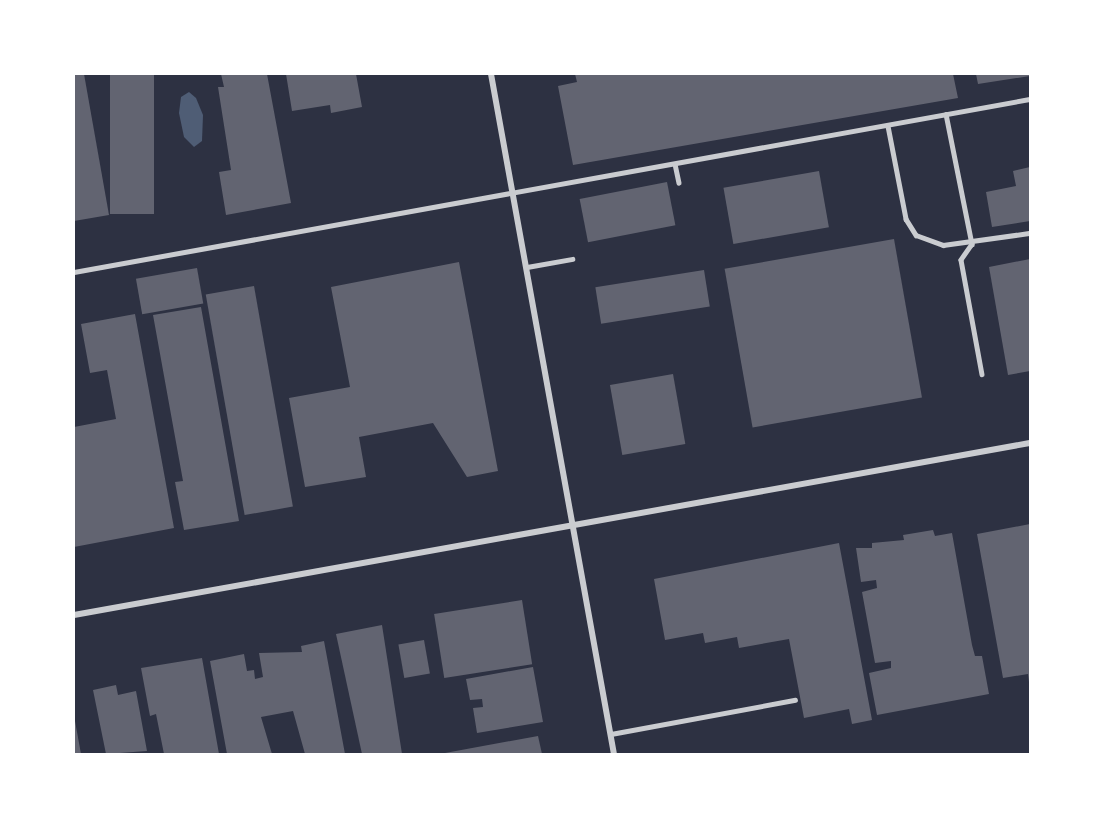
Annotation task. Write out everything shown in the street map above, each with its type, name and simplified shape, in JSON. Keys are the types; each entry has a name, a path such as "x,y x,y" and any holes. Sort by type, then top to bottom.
{"street":[{"path":"491,74 614,754"},
{"path":"74,615 1030,443"}],"lane":[{"path":"74,272 1030,99"},
{"path":"946,114 972,244 961,260 982,374"},
{"path":"888,126 910,228 934,243 972,244 1030,233"},
{"path":"675,164 679,183"},
{"path":"527,267 572,259"},
{"path":"611,734 795,700"}],"water":[{"path":"189,92 196,98 203,115 202,141 194,147 184,137 179,113 181,97"}],"building":[{"path":"74,74 84,74 109,215 74,221"},
{"path":"110,74 154,74 154,214 110,214"},
{"path":"221,74 267,74 291,203 226,215 219,172 231,170 218,87 224,87"},
{"path":"286,74 356,74 362,107 331,113 330,105 292,111"},
{"path":"575,74 953,74 958,98 573,165 558,86 577,82"},
{"path":"976,74 1030,74 1030,76 978,84"},
{"path":"1030,167 1030,221 992,227 986,192 1016,186 1013,171"},
{"path":"819,171 829,227 733,244 723,188"},
{"path":"667,182 675,225 588,242 580,199"},
{"path":"894,239 922,398 753,427 725,269"},
{"path":"1030,259 1030,371 1008,375 989,267"},
{"path":"459,262 498,471 467,477 433,423 359,437 366,477 305,487 289,398 350,387 331,287"},
{"path":"197,268 203,303 142,314 136,279"},
{"path":"704,270 710,307 601,324 595,287"},
{"path":"254,286 293,507 245,515 206,295"},
{"path":"201,307 239,521 184,530 175,482 183,481 153,315"},
{"path":"135,314 174,528 74,547 74,427 116,419 107,370 90,373 81,324"},
{"path":"673,374 685,444 622,455 610,385"},
{"path":"1030,524 1029,682 1028,674 1003,678 977,534"},
{"path":"933,530 935,536 952,533 972,645 975,656 982,656 989,694 877,715 869,673 891,668 891,661 875,663 862,592 877,588 876,580 861,582 856,548 872,548 872,543 904,540 903,535"},
{"path":"839,543 872,720 852,724 849,709 804,718 789,639 739,648 737,637 705,643 703,633 665,640 654,579"},
{"path":"522,600 532,664 444,678 434,614"},
{"path":"382,625 402,754 362,754 336,634"},
{"path":"424,640 430,673 404,678 398,645"},
{"path":"324,641 345,754 305,754 293,711 261,717 272,754 227,754 210,661 244,654 247,671 254,670 255,679 263,677 259,653 302,652 301,646"},
{"path":"202,658 219,754 164,754 156,714 150,716 141,668"},
{"path":"533,667 543,722 477,733 473,708 483,707 482,699 470,700 466,679"},
{"path":"116,685 118,695 136,691 147,751 106,754 93,690"},
{"path":"75,721 81,754 74,754"},
{"path":"538,736 542,754 445,754 445,753"}]}
